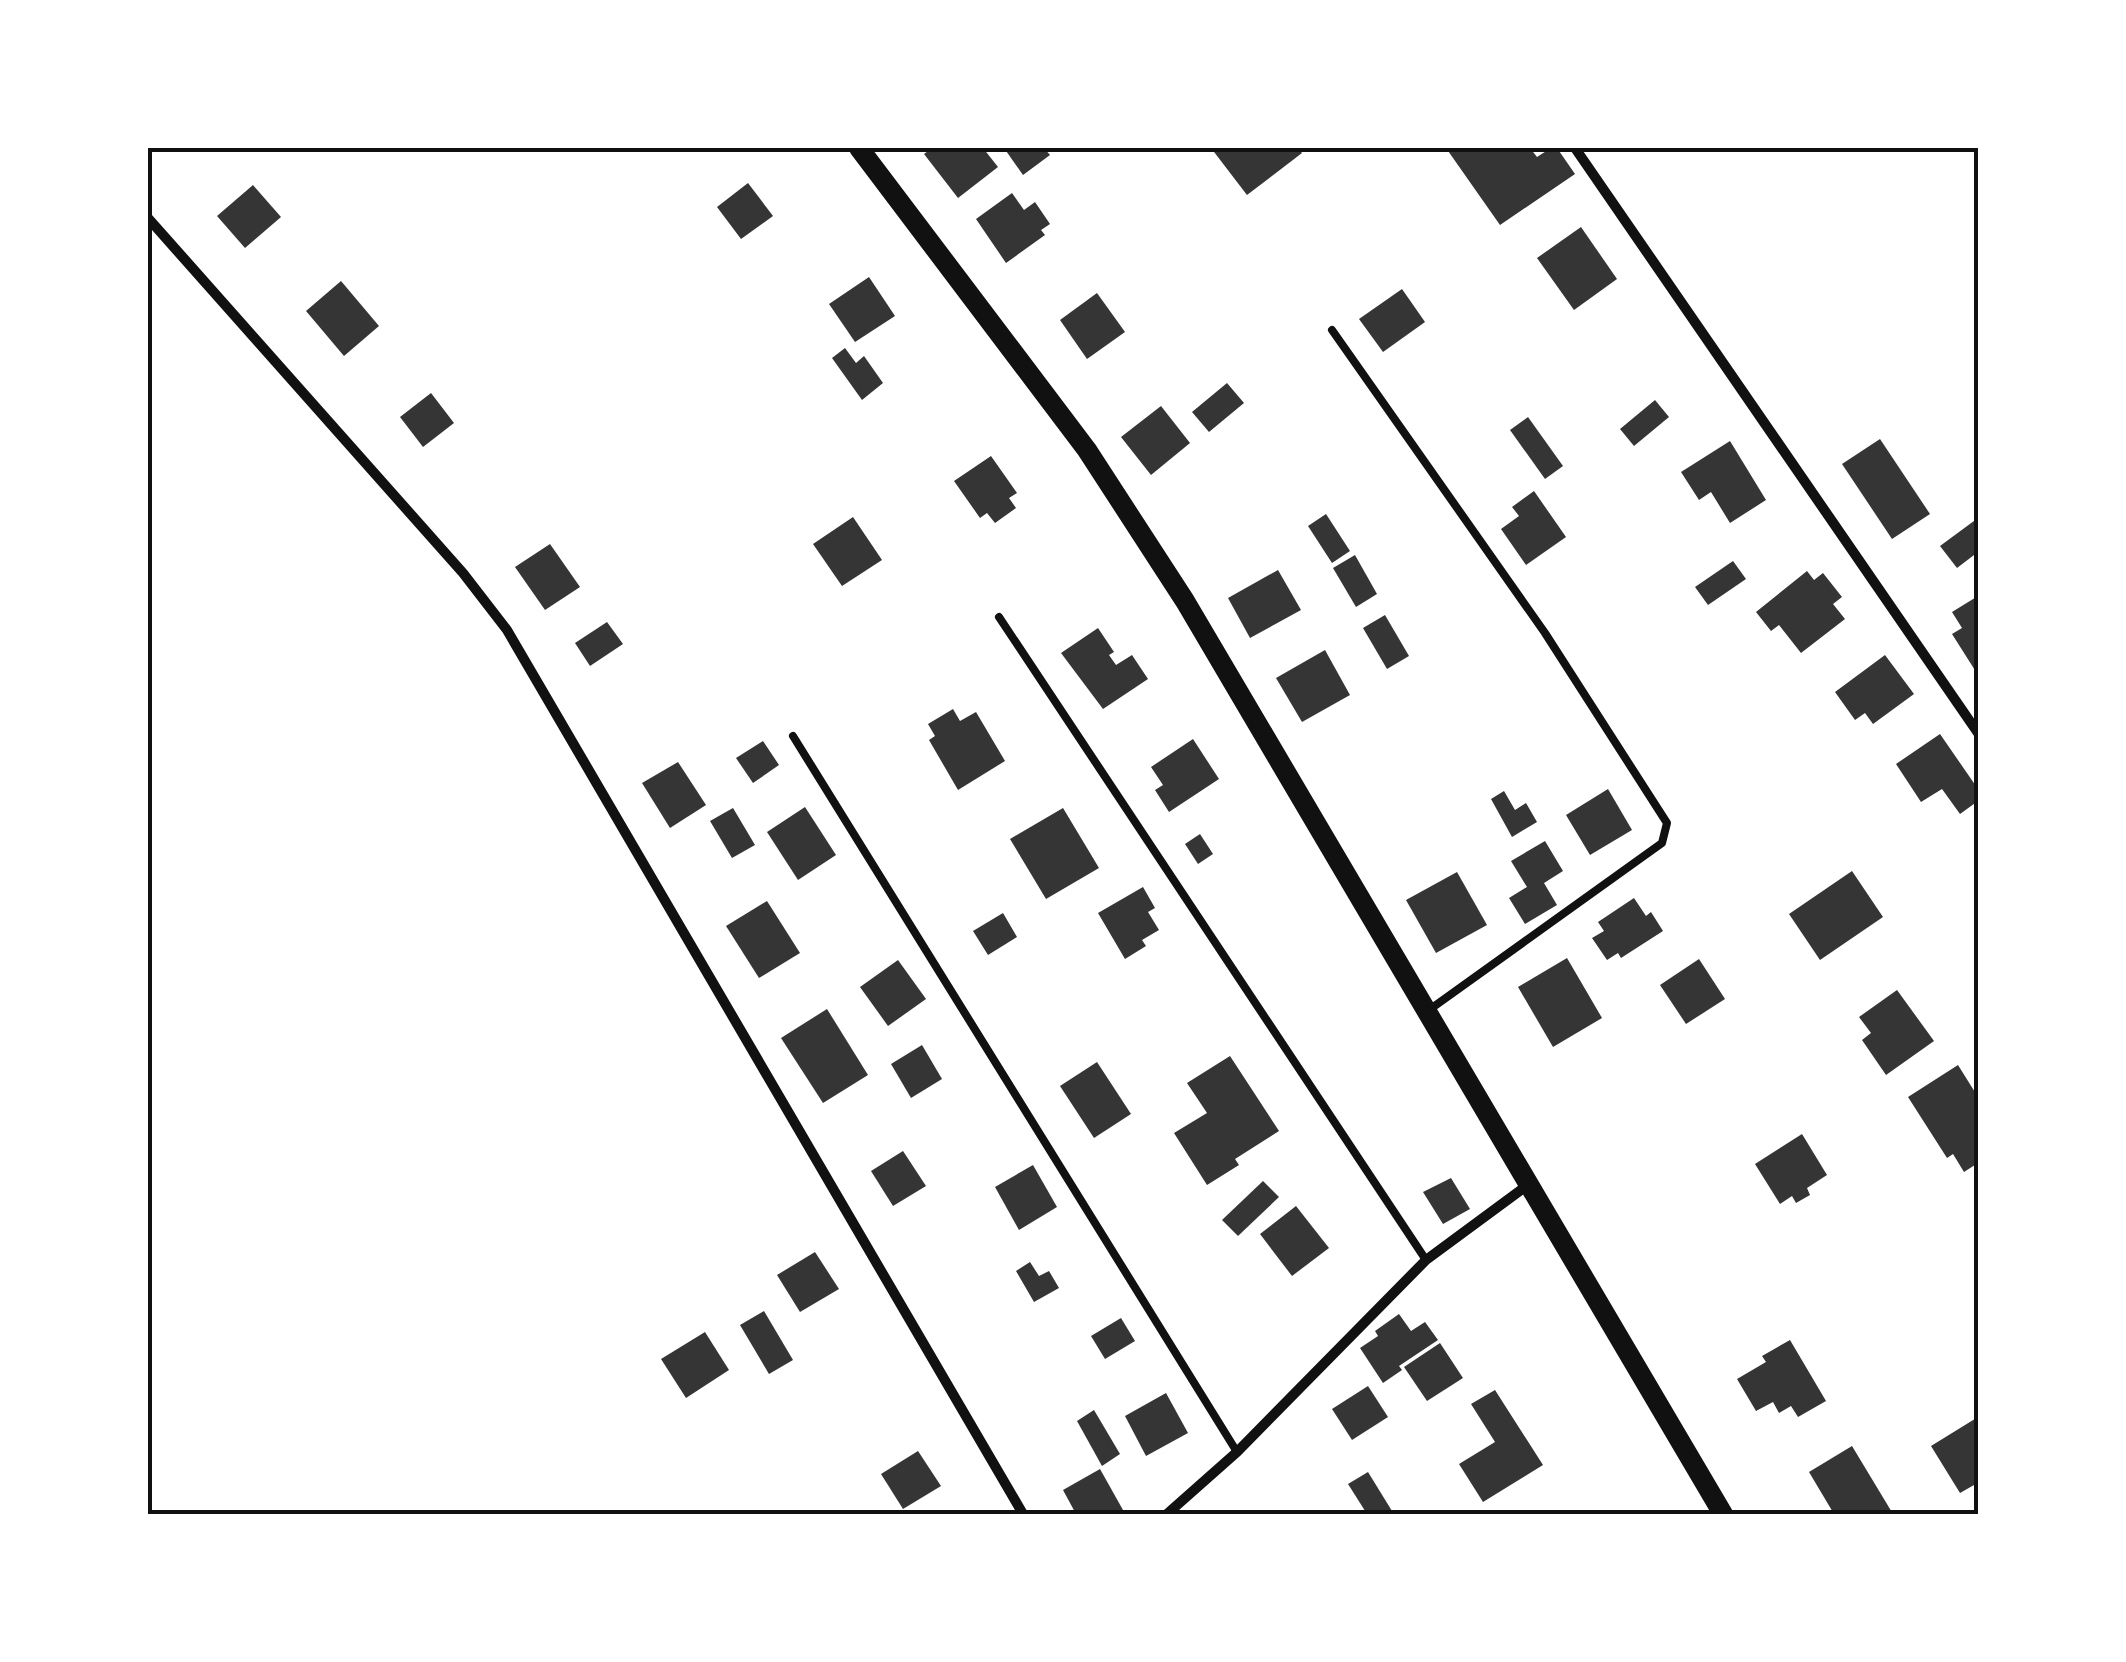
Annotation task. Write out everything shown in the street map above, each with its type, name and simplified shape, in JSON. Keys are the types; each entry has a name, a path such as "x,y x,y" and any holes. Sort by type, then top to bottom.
{"main road":[{"path":"859,148 1088,450 1185,601 1723,1514"}],"street":[{"path":"1575,148 1978,733"},
{"path":"148,218 463,573 507,630 1023,1514"},
{"path":"1167,1514 1236,1452 1426,1260 1528,1184"}],"lane":[{"path":"1332,330 1544,634 1667,823 1662,843 1425,1013"},
{"path":"999,618 1426,1260"},
{"path":"793,736 1236,1452"}],"building":[{"path":"932,148 983,148 998,167 958,198 924,154"},
{"path":"1004,148 1044,148 1050,155 1023,175"},
{"path":"1211,148 1298,148 1302,153 1247,195"},
{"path":"1446,148 1530,148 1537,157 1557,148 1575,174 1500,225"},
{"path":"748,183 773,216 741,239 717,207"},
{"path":"253,185 281,217 245,248 217,216"},
{"path":"1012,193 1024,210 1035,202 1050,224 1041,230 1045,235 1006,263 976,219"},
{"path":"1581,227 1617,279 1574,310 1537,258"},
{"path":"869,277 895,316 855,342 829,304"},
{"path":"341,281 379,326 344,356 306,311"},
{"path":"1402,289 1425,322 1383,352 1359,319"},
{"path":"1097,293 1125,332 1087,359 1060,320"},
{"path":"845,348 856,363 864,356 883,383 862,400 832,358"},
{"path":"1227,383 1244,403 1209,432 1192,412"},
{"path":"431,393 454,423 423,447 400,417"},
{"path":"1655,400 1669,417 1634,446 1620,429"},
{"path":"1161,406 1190,443 1151,475 1121,437"},
{"path":"1528,417 1563,466 1545,479 1510,430"},
{"path":"1880,439 1930,514 1892,539 1842,464"},
{"path":"1730,441 1766,500 1730,523 1711,492 1699,500 1681,472"},
{"path":"991,456 1017,493 1009,498 1016,508 995,523 987,513 980,518 954,481"},
{"path":"1534,491 1566,537 1526,565 1501,529 1519,516 1512,507"},
{"path":"1326,514 1350,551 1332,563 1308,526"},
{"path":"853,517 882,560 842,586 813,544"},
{"path":"1978,518 1978,552 1957,568 1940,546"},
{"path":"550,544 580,587 545,610 515,567"},
{"path":"1355,555 1377,594 1356,607 1333,568"},
{"path":"1733,561 1746,579 1708,605 1695,587"},
{"path":"1278,570 1301,610 1250,638 1228,598"},
{"path":"1807,571 1814,580 1823,573 1842,597 1833,604 1845,619 1801,653 1779,625 1771,631 1756,612"},
{"path":"1978,596 1978,675 1952,634 1962,628 1952,612"},
{"path":"1385,615 1409,656 1387,669 1363,628"},
{"path":"607,622 623,644 590,666 575,643"},
{"path":"1098,628 1114,652 1109,655 1116,665 1132,655 1148,679 1103,709 1061,653"},
{"path":"1325,650 1350,695 1302,722 1276,678"},
{"path":"1885,655 1914,694 1873,724 1865,713 1855,720 1835,692"},
{"path":"953,709 960,721 976,712 1005,761 958,790 929,740 935,736 928,724"},
{"path":"1940,734 1978,789 1978,801 1960,814 1942,789 1921,802 1896,764"},
{"path":"1193,739 1219,779 1169,812 1155,790 1163,785 1151,767"},
{"path":"763,741 779,765 753,783 736,758"},
{"path":"678,762 706,805 670,828 642,783"},
{"path":"1608,789 1632,830 1590,855 1566,815"},
{"path":"1504,791 1515,810 1526,803 1537,822 1512,837 1491,799"},
{"path":"805,807 836,855 798,880 767,832"},
{"path":"733,808 755,845 732,858 710,821"},
{"path":"1063,808 1099,868 1046,899 1010,839"},
{"path":"1200,834 1213,854 1198,864 1185,844"},
{"path":"1545,841 1563,871 1544,883 1557,905 1525,924 1509,898 1527,887 1511,861"},
{"path":"1852,871 1883,917 1820,960 1789,914"},
{"path":"1457,872 1487,925 1436,953 1406,900"},
{"path":"1143,887 1155,908 1148,912 1159,930 1142,940 1146,946 1125,959 1098,913"},
{"path":"1634,898 1646,916 1651,912 1663,931 1621,958 1618,953 1607,960 1592,938 1604,931 1598,922"},
{"path":"767,901 800,953 759,978 726,926"},
{"path":"1003,913 1017,937 988,955 973,931"},
{"path":"1567,958 1602,1018 1553,1047 1518,987"},
{"path":"1699,959 1725,999 1686,1024 1660,985"},
{"path":"898,960 926,999 888,1026 860,987"},
{"path":"1897,990 1934,1041 1886,1075 1862,1040 1871,1033 1859,1017"},
{"path":"827,1009 868,1075 823,1103 781,1038"},
{"path":"922,1045 942,1079 911,1098 891,1064"},
{"path":"1230,1056 1279,1131 1235,1159 1239,1165 1207,1185 1174,1133 1207,1113 1187,1083"},
{"path":"1097,1062 1131,1114 1094,1138 1060,1086"},
{"path":"1958,1065 1978,1097 1978,1163 1964,1172 1953,1154 1947,1158 1908,1097"},
{"path":"1802,1134 1827,1175 1807,1188 1810,1195 1796,1203 1792,1196 1780,1204 1755,1164"},
{"path":"903,1151 926,1186 893,1206 871,1171"},
{"path":"1033,1165 1057,1207 1019,1230 995,1187"},
{"path":"1451,1178 1470,1209 1443,1224 1423,1192"},
{"path":"1263,1181 1279,1197 1238,1236 1222,1220"},
{"path":"1296,1206 1329,1248 1292,1276 1260,1234"},
{"path":"815,1252 839,1289 800,1312 777,1275"},
{"path":"1030,1262 1039,1276 1049,1271 1059,1288 1034,1302 1016,1271"},
{"path":"764,1311 793,1360 769,1374 740,1325"},
{"path":"1399,1314 1411,1331 1425,1322 1438,1340 1399,1366 1402,1370 1383,1383 1360,1348"},
{"path":"1121,1318 1135,1341 1105,1359 1091,1336"},
{"path":"705,1332 729,1370 686,1398 661,1359"},
{"path":"1790,1340 1826,1401 1798,1417 1791,1406 1779,1413 1773,1402 1756,1411 1737,1379 1766,1362 1762,1356"},
{"path":"1440,1343 1463,1378 1427,1401 1404,1367"},
{"path":"1368,1386 1388,1417 1352,1440 1332,1409"},
{"path":"1495,1390 1543,1465 1483,1502 1459,1464 1495,1442 1471,1404"},
{"path":"1166,1393 1188,1433 1146,1456 1125,1416"},
{"path":"1094,1410 1120,1454 1102,1466 1077,1421"},
{"path":"1978,1417 1978,1493 1974,1485 1960,1493 1931,1446"},
{"path":"1852,1446 1893,1514 1834,1514 1809,1472"},
{"path":"918,1451 941,1486 903,1509 881,1474"},
{"path":"1100,1469 1123,1510 1115,1514 1076,1514 1063,1490"},
{"path":"1368,1472 1392,1511 1367,1514 1348,1484"}]}
